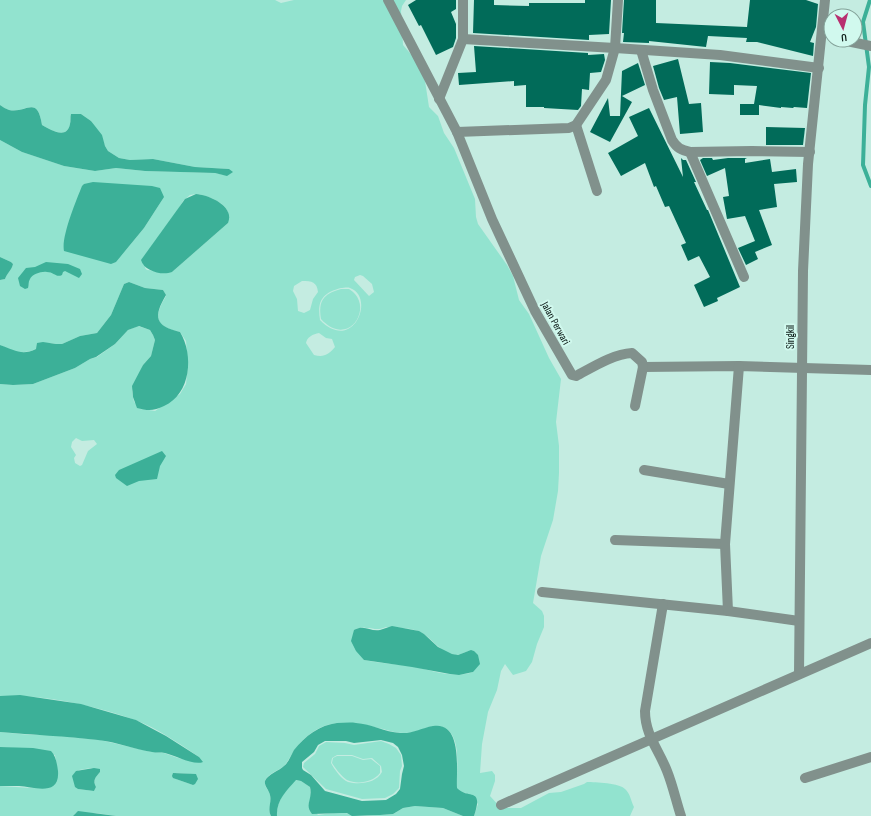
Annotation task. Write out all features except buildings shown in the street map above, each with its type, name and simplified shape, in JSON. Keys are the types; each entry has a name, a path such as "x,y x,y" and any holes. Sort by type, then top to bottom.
{"street":[{"name":"Jalan Perwari","path":"388,0 457,132 492,219 528,296 570,374 576,376 599,364 628,354 634,354 642,362 643,366"},
{"path":"439,99 463,39 463,0"},
{"path":"457,132 569,128 576,126 606,80 615,48 618,0"},
{"path":"463,39 720,56 819,68"},
{"name":"Singkil","path":"799,674 803,271 810,152 819,68 824,48"},
{"path":"641,50 653,90 676,147 690,152 810,152"},
{"path":"576,126 597,191"},
{"path":"690,152 744,278"},
{"path":"635,406 643,366 739,366 871,370"},
{"path":"728,611 725,544 739,366"},
{"path":"644,470 729,484"},
{"path":"615,540 725,544"},
{"path":"542,592 728,611 799,621"},
{"path":"663,604 645,711 647,730 668,773 681,816"},
{"path":"501,805 651,738 871,643"},
{"path":"805,778 871,757"}],"shaded area":[{"path":"0,0 275,0 281,3 294,0 406,0 401,11 403,45 415,59 425,81 429,107 438,116 444,133 454,148 475,199 478,224 513,276 519,300 529,314 549,358 561,379 556,422 559,446 558,491 553,520 541,556 533,603 542,611 544,616 544,627 532,662 526,671 513,675 505,664 501,671 497,690 488,712 482,744 480,773 492,771 495,775 495,781 490,796 501,808 521,808 549,793 561,792 587,782 596,782 618,785 627,791 634,807 630,816 474,816 478,804 466,793 460,792 457,788 456,744 450,732 445,728 434,726 410,733 401,733 364,725 345,723 326,725 315,730 297,746 284,766 270,774 266,779 266,787 270,795 269,811 271,816 116,816 96,813 76,813 73,816 0,816 0,786 32,788 58,775 55,755 0,747 0,732 100,740 152,752 164,753 178,758 198,762 199,757 152,727 121,715 64,701 35,697 0,696 0,384 33,384 75,368 90,359 97,357 115,344 128,330 138,326 150,330 155,340 151,356 143,365 132,391 134,402 143,409 155,411 180,394 186,384 188,365 186,341 180,332 165,327 159,320 159,310 166,296 163,290 145,288 129,282 124,284 111,315 97,333 80,336 62,344 50,343 31,351 18,353 0,345 0,280 5,279 13,264 0,257 0,140 22,152 64,166 95,171 116,168 145,171 215,173 224,175 229,169 195,167 153,159 130,160 119,158 108,151 91,121 81,114 71,114 68,129 66,132 62,133 42,125 40,116 34,108 30,107 15,111 6,109 0,105","holes":["196,194 213,199 227,210 228,223 172,272 147,270 145,268 183,201 190,195","164,197 144,228 120,257","360,275 363,276 372,284 374,292 369,296 354,280 355,277","302,281 315,284 318,292 313,299 310,310 304,313 298,311 297,299 293,291 294,286","341,288 350,288 358,293 361,302 361,311 357,320 351,327 342,331 332,329 320,320 319,308 325,295","319,333 326,338 332,339 335,347 331,352 321,356 314,355 306,343 309,337","76,438 82,441 94,440 97,444 88,451 82,465 80,466 75,463 74,458 76,455 71,447 72,442","386,627 418,631 437,646 456,655 474,651 473,672 458,675 434,672 411,666 364,660 356,629 380,629","91,768 100,772 94,782 96,787 94,791 78,789 74,774 79,770","176,773 191,774 193,785 176,779"]},
{"path":"0,105 6,109 15,111 30,107 34,108 40,116 42,125 62,133 66,132 68,129 71,114 81,114 91,121 102,135 108,151 119,158 130,160 153,159 195,167 229,169 233,172 227,176 215,173 145,171 116,168 95,171 64,166 22,152 0,140"},
{"path":"93,182 152,186 160,188 164,197 144,228 116,262 111,264 64,251 67,228 82,186"},
{"path":"196,194 220,202 228,211 228,223 172,272 159,273 149,270 141,260 185,199"},
{"path":"0,257 13,264 5,279 0,280"},
{"path":"46,262 68,264 80,269 82,274 79,278 65,271 60,276 49,272 40,272 31,277 28,288 25,289 20,286 18,278 26,268 35,267"},
{"path":"129,282 145,288 163,290 166,295 159,309 159,320 165,327 180,332 184,341 188,362 187,373 185,383 180,393 173,400 154,410 137,408 133,397 132,386 143,365 151,356 155,340 150,330 139,326 128,330 115,344 96,357 75,368 33,384 0,384 0,345 18,352 26,352 36,349 37,343 43,342 62,344 80,336 97,333 111,315 124,284"},
{"path":"341,289 349,289 357,296 360,305 356,322 341,330 331,327 321,319 320,307 326,296"},
{"path":"162,451 166,456 160,466 157,479 139,481 127,486 116,478 115,475 119,470"},
{"path":"392,626 419,631 438,647 452,654 458,655 471,650 474,651 478,655 480,664 473,672 459,675 364,660 356,651 351,641 354,630 364,628 380,630"},
{"path":"20,695 81,704 136,720 166,736 199,757 203,762 195,763 165,753 145,751 105,741 73,737 0,732 0,696"},
{"path":"331,724 362,724 400,733 409,733 433,726 443,727 449,731 454,739 457,760 457,788 476,797 477,807 474,816 463,816 443,808 415,806 403,808 393,814 352,816 347,813 312,814 309,807 310,787 301,781 296,780 285,792 280,801 277,816 271,816 269,811 270,795 265,783 266,779 286,764 294,750 303,740 313,732","holes":["381,740 393,743 398,747 402,755 404,766 400,789 396,794 386,800 362,801 325,791 311,775 302,768 302,762 314,752 318,745 325,741 346,741 354,743"]},
{"path":"381,741 396,748 401,755 402,766 400,771 399,788 393,794 385,798 362,799 326,789 303,767 304,763 315,754 319,746 326,742 354,745","holes":["337,755 352,755 363,759 372,758 381,766 382,772 372,781 362,783 346,781 338,774 332,765 332,758"]},
{"path":"0,747 33,748 51,751 57,763 58,771 58,779 55,784 45,789 19,786 0,786"},
{"path":"337,756 352,756 363,760 371,759 380,766 380,773 373,779 365,782 351,782 343,777 332,763 333,758"},
{"path":"94,768 100,769 100,772 94,782 96,787 94,791 78,789 75,787 72,776 76,771"},
{"path":"173,773 196,774 198,779 193,785 173,778"},
{"path":"295,780 301,781 310,787 311,798 309,803 318,815 347,813 357,816 277,816 278,805 285,792"},
{"path":"415,806 443,808 463,816 367,816 393,814 403,808"},
{"path":"78,811 116,816 73,816"}],"waterway":[{"path":"870,0 863,22 869,67 865,105 863,165 871,186"}]}
